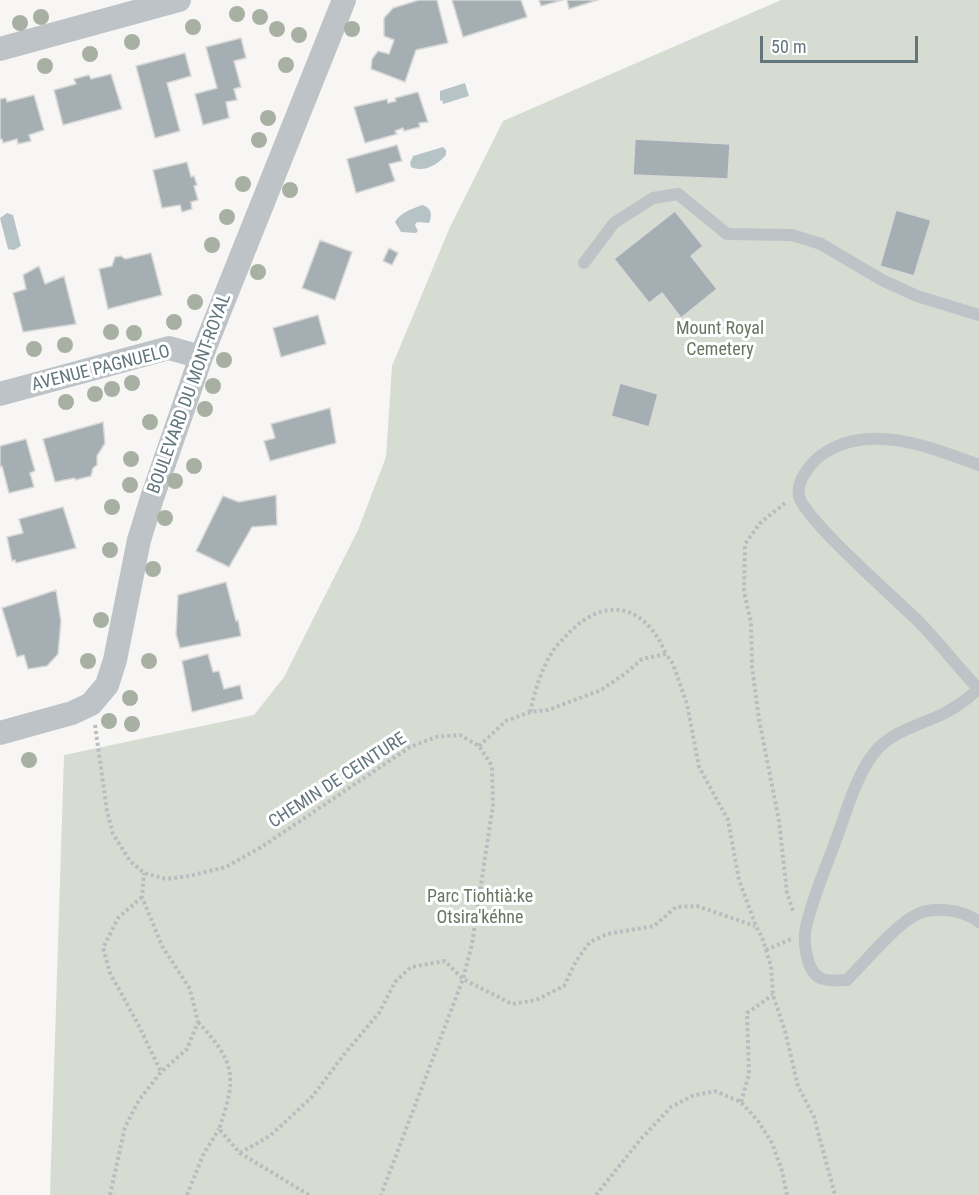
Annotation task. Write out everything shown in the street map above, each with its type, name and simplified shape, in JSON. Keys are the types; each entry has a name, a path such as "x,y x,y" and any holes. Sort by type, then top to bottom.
{"street":[{"path":"0,50 178,0"},
{"name":"BOULEVARD DU MONT-ROYAL","path":"91,704 107,685 115,660 139,540 201,357 344,0"},
{"name":"AVENUE PAGNUELO","path":"0,394 168,348 201,357"},
{"path":"0,733 72,713 91,704"}],"lane":[{"path":"584,263 614,223 653,198 678,194 727,234 792,235 821,244 882,280 917,296 979,315"},
{"path":"979,465 933,448 869,437 834,446 816,458 803,476 799,496 808,512 824,530 918,621 978,689 964,702 898,734 882,744 873,754 858,782 802,937 810,964 820,978 831,981 848,980 900,926 914,915 937,910 956,911 971,916 979,922"}],"path":[{"path":"766,950 802,937 787,893 779,820 759,719 752,667 751,623 744,591 744,544 760,524 780,505 799,496"},
{"path":"530,712 537,685 553,651 579,622 601,611 624,610 645,622 660,640 666,654 674,664 687,704 699,767 728,820 739,880 771,966 773,995 785,1031 798,1086 814,1117 835,1195"},
{"path":"381,1195 463,979 472,944 493,805 492,766 479,746 506,721 530,712 548,710 601,690 626,674 642,659 666,654"},
{"path":"91,704 107,811 113,834 130,861 144,873 142,897 162,946 190,989 198,1022 219,1045 230,1069 229,1101 219,1129 203,1155 187,1195"},
{"name":"CHEMIN DE CEINTURE","path":"144,873 166,879 226,867 263,846 410,747 436,737 460,735 479,746"},
{"path":"142,897 118,918 103,948 110,973 161,1072"},
{"path":"240,1153 271,1135 312,1097 379,1013 395,982 411,967 445,961 463,979 512,1004 536,1000 564,986 576,961 590,942 607,934 654,926 676,907 697,906 756,926"},
{"path":"741,1102 749,1074 747,1013 773,995"},
{"path":"110,1195 125,1127 139,1100 161,1072 187,1049 198,1022"},
{"path":"597,1195 640,1140 671,1107 692,1096 714,1091 741,1102 758,1121 772,1143 788,1195"},
{"path":"219,1129 240,1153 309,1195"}],"green space":[{"path":"781,0 979,0 979,1195 50,1195 64,755 254,715 284,677 358,530 386,457 392,366 450,227 503,121"}],"shaded area":[{"path":"465,83 469,96 443,104 442,100 440,101 440,91"},
{"path":"443,147 446,155 439,162 421,169 411,167 413,156"},
{"path":"422,205 430,212 429,223 417,222 415,225 418,231 416,233 401,232 395,222 397,219 407,211"},
{"path":"7,213 13,215 21,246 14,250 8,249 0,218"}],"building":[{"path":"419,0 437,0 448,43 416,50 405,82 371,69 372,59 378,51 389,54 394,40 384,36 384,18 393,8"},
{"path":"452,0 521,0 527,17 463,37"},
{"path":"539,0 563,0 541,6"},
{"path":"567,0 598,0 569,9"},
{"path":"241,38 246,58 234,61 241,87 234,89 237,100 226,102 229,118 203,125 195,94 217,88 206,47"},
{"path":"185,53 191,76 167,83 180,131 155,138 136,66"},
{"path":"111,74 122,109 63,125 54,90 76,84 74,79 89,75 91,79"},
{"path":"418,92 428,122 419,123 420,127 404,131 403,128 395,131 397,134 365,143 354,107 387,99 388,103 396,101 395,98"},
{"path":"34,95 44,130 29,135 31,141 18,144 17,139 3,143 0,139 0,99 6,98 7,102"},
{"path":"635,139 730,144 728,179 633,175"},
{"path":"397,145 402,161 389,164 395,181 356,193 347,159"},
{"path":"187,162 191,177 194,176 197,185 194,186 198,200 191,202 192,209 182,212 180,205 162,208 153,170"},
{"path":"896,210 931,220 914,276 880,266"},
{"path":"675,211 703,246 691,256 717,289 681,318 662,293 649,303 614,259"},
{"path":"320,240 352,252 335,300 302,288"},
{"path":"389,248 398,253 392,265 383,261"},
{"path":"151,253 162,295 108,309 99,269 112,266 115,257 121,256 125,259"},
{"path":"39,266 45,284 64,276 76,324 23,332 13,293 26,289 23,275"},
{"path":"318,315 326,344 281,357 273,328"},
{"path":"620,383 658,394 649,427 611,416"},
{"path":"330,408 336,443 270,461 264,441 275,438 271,424"},
{"path":"103,422 105,443 97,456 97,465 93,468 91,476 55,482 43,439"},
{"path":"26,439 35,471 30,473 34,487 9,493 2,466 0,467 0,446"},
{"path":"276,495 277,525 252,527 229,567 196,551 223,496 239,502"},
{"path":"63,507 76,548 16,563 15,560 12,561 7,537 23,533 19,519"},
{"path":"226,582 241,636 180,648 176,634 178,595"},
{"path":"56,590 61,621 58,654 47,666 28,669 24,655 17,657 2,608"},
{"path":"208,654 213,672 219,671 224,689 240,685 243,699 192,712 182,661"}],"park label":[{"name":"Mount Royal Cemetery","path":"720,339"},
{"name":"Parc Tiohtià:ke Otsira'kéhne","path":"480,907"}]}
